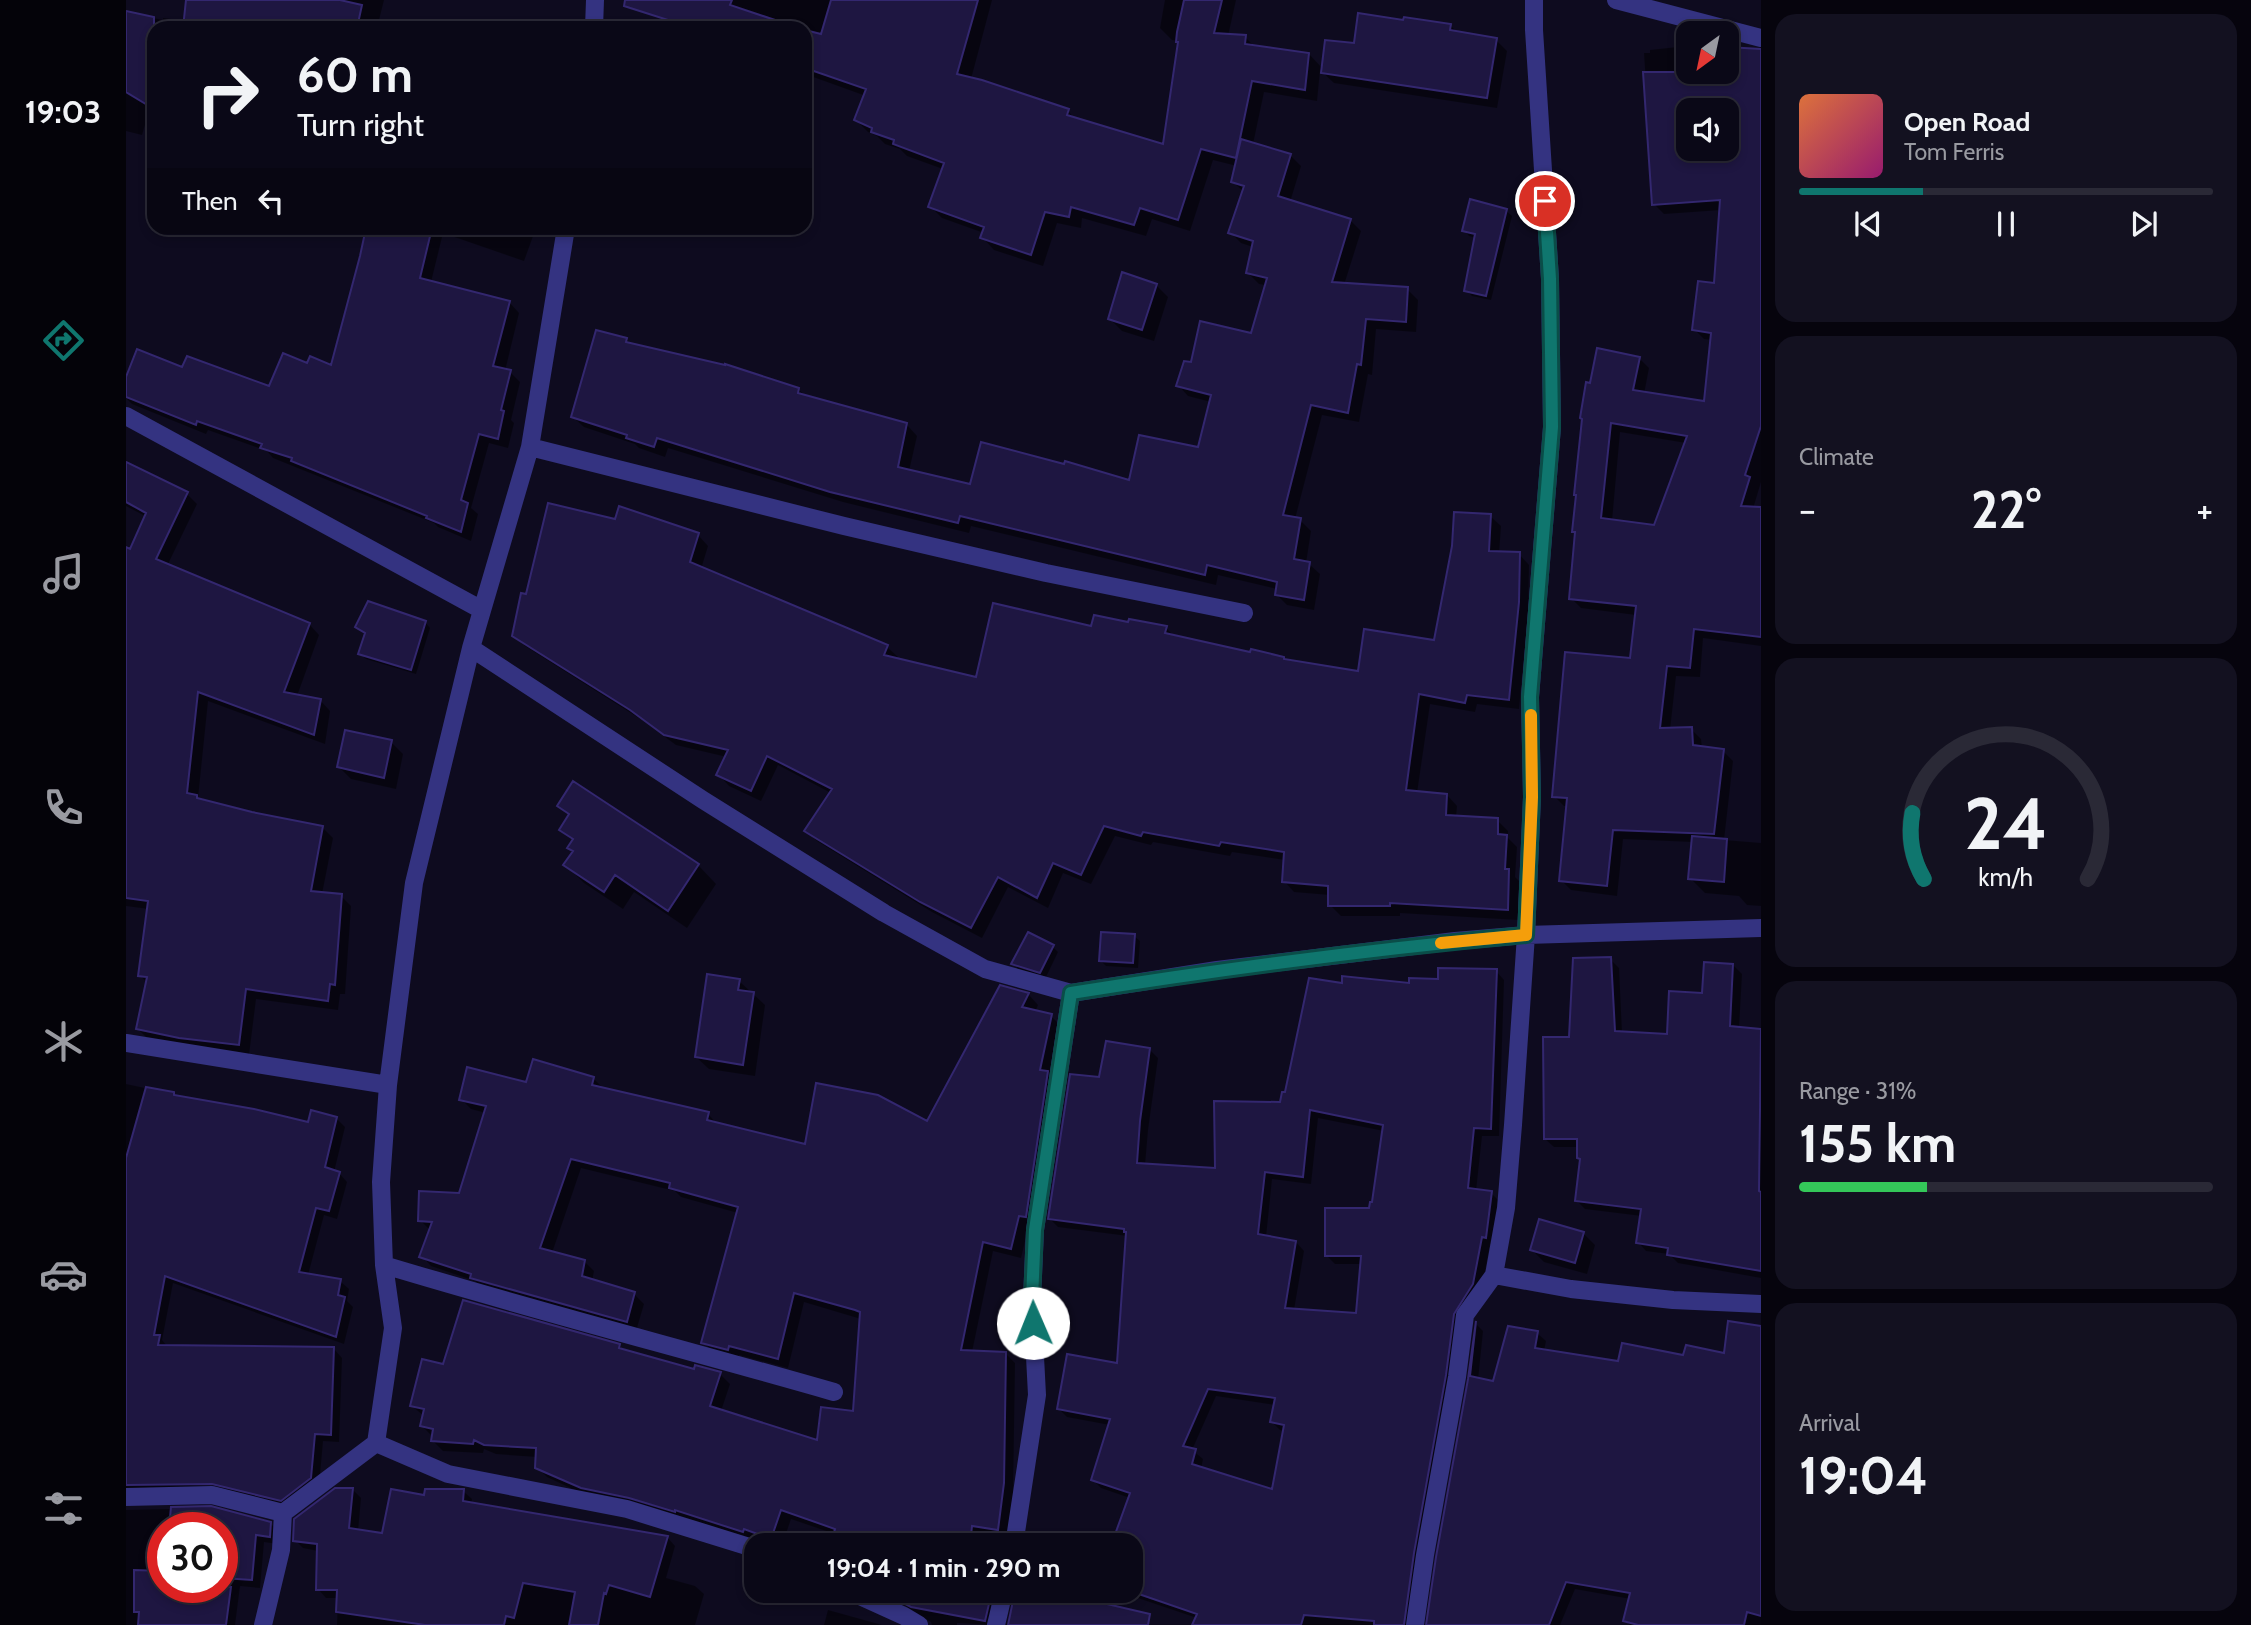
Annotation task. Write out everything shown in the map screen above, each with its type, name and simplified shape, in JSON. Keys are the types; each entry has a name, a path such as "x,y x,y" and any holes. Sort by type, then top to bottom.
{"street":[{"path":"594,21 595,0"},
{"path":"1415,1625 1424,1555 1457,1377 1465,1315 1494,1275 1506,1208 1526,935 1532,797 1530,697 1552,427 1550,279 1534,0"},
{"path":"1616,0 1761,38"},
{"path":"263,1625 281,1550 283,1513 376,1443 393,1328 384,1265 381,1182 388,1085 414,883 471,648 530,447 565,235"},
{"path":"126,416 482,610"},
{"path":"530,447 844,526 1046,573 1244,613"},
{"path":"471,648 703,800 884,913 985,969 1071,993 1217,970 1455,941 1526,935 1761,928"},
{"path":"1016,1533 1037,1395 1032,1299 1035,1230 1071,993"},
{"path":"126,1043 388,1085"},
{"path":"384,1265 526,1308 834,1392"},
{"path":"1494,1275 1584,1290 1673,1300 1761,1304"},
{"path":"376,1443 448,1474 627,1509 744,1545"},
{"path":"126,1497 212,1495 283,1513"},
{"path":"875,1603 919,1625"},
{"path":"996,1625 1001,1603"}],"building":[{"path":"186,0 340,0 362,5 359,21 184,21"},
{"path":"625,0 732,0 730,5 778,21 671,21 624,6"},
{"path":"831,0 978,0 957,74 1069,109 1067,115 1163,144 1178,42 1177,32 1184,0 1222,0 1214,33 1246,35 1245,44 1309,53 1305,90 1252,81 1236,158 1201,149 1178,220 1140,208 1134,225 1071,207 1069,217 1045,212 1031,255 980,238 984,227 928,207 944,163 893,144 894,140 871,132 872,128 854,120 866,89 812,70 812,32 821,34"},
{"path":"126,11 154,17 154,21 147,21 147,105 126,92"},
{"path":"1358,13 1451,24 1450,30 1497,38 1487,98 1321,73 1325,40 1354,43"},
{"path":"1740,48 1761,49 1761,426 1745,475 1750,477 1741,506 1761,507 1761,637 1694,629 1690,668 1667,666 1660,728 1692,727 1693,745 1724,749 1714,834 1613,830 1607,886 1559,881 1567,798 1552,797 1565,652 1630,658 1636,606 1569,599 1580,418 1586,382 1590,383 1597,348 1640,357 1633,390 1704,401 1711,333 1692,330 1698,281 1714,283 1720,200 1652,205 1643,72 1676,72 1676,84 1740,84","holes":["1611,423 1687,436 1654,525 1601,518"]},
{"path":"1241,139 1291,154 1278,196 1351,219 1332,282 1408,287 1406,322 1366,319 1361,365 1357,364 1348,413 1311,405 1283,515 1301,518 1294,559 1310,562 1304,600 1275,595 1277,582 1207,565 1205,575 960,516 958,523 830,492 657,438 654,447 626,438 627,435 571,417 596,330 627,338 626,342 725,364 799,388 798,393 907,423 898,467 970,484 981,442 1064,464 1065,461 1129,480 1139,435 1198,447 1211,395 1176,386 1184,361 1191,362 1200,321 1251,333 1267,278 1246,273 1253,241 1228,233 1244,186 1231,182"},
{"path":"1470,199 1507,209 1486,296 1464,291 1475,234 1462,231"},
{"path":"364,235 430,235 420,278 510,301 493,366 511,370 501,410 504,411 498,439 479,434 461,500 468,503 461,532 291,461 292,458 260,448 262,444 197,421 196,425 126,397 126,377 137,349 182,367 187,356 269,386 283,353 307,363 310,356 331,365"},
{"path":"1122,272 1157,284 1142,330 1108,319"},
{"path":"126,462 188,492 156,559 310,623 284,692 321,699 314,735 198,692 187,793 252,812 323,826 311,891 342,894 335,985 330,984 328,1001 246,989 239,1045 179,1038 136,1029 147,977 138,976 148,901 126,898 126,547 130,549 146,513 126,502"},
{"path":"548,503 615,519 619,506 699,533 690,562 888,645 884,655 976,677 993,603 1091,626 1094,615 1167,626 1165,633 1250,652 1251,649 1284,659 1358,671 1364,629 1434,640 1452,546 1454,512 1491,514 1489,551 1520,552 1519,602 1509,700 1467,695 1465,703 1419,694 1406,790 1447,794 1446,815 1498,818 1498,834 1507,835 1505,869 1509,869 1508,910 1390,903 1390,906 1328,906 1328,886 1282,882 1284,852 1221,842 1219,846 1143,832 1141,836 1104,826 1081,875 1053,863 1037,898 998,877 971,928 920,902 804,831 832,789 767,756 751,791 716,775 728,750 664,735 630,710 512,636 521,593 526,594"},
{"path":"368,601 426,621 411,670 358,654 365,633 355,627"},
{"path":"345,730 392,740 384,778 337,767"},
{"path":"573,781 699,864 668,911 615,875 604,892 563,865 573,851 567,848 573,839 559,830 569,814 557,806"},
{"path":"1692,836 1727,839 1724,882 1688,879"},
{"path":"1028,932 1054,945 1040,973 1011,964"},
{"path":"1101,932 1135,934 1133,963 1099,961"},
{"path":"1611,957 1615,1031 1667,1034 1669,991 1702,993 1704,962 1733,964 1730,1026 1761,1029 1761,1271 1667,1255 1668,1248 1636,1243 1641,1209 1575,1201 1580,1159 1577,1158 1577,1139 1544,1139 1543,1037 1569,1037 1573,958"},
{"path":"1438,968 1497,969 1491,1129 1474,1128 1468,1188 1492,1191 1486,1238 1482,1237 1473,1284 1454,1314 1404,1625 1374,1625 1374,1621 1304,1615 1301,1625 1192,1625 1197,1614 1143,1595 1143,1533 1116,1533 1130,1493 1091,1480 1110,1419 1057,1409 1067,1354 1117,1363 1126,1232 1124,1229 1048,1219 1070,1074 1099,1077 1106,1041 1150,1048 1137,1163 1215,1168 1214,1101 1280,1102 1282,1092 1285,1092 1309,978 1342,983 1342,976 1409,983 1409,978 1438,979","holes":["1310,1110 1383,1125 1369,1208 1325,1208 1325,1256 1361,1256 1356,1313 1285,1308 1296,1241 1258,1234 1265,1172 1303,1177","1208,1389 1275,1398 1270,1422 1284,1425 1272,1489 1192,1464 1196,1449 1183,1446"]},
{"path":"707,974 740,979 738,990 754,992 743,1065 695,1057"},
{"path":"1000,985 1029,993 1022,1007 1052,1014 1040,1070 1048,1071 1026,1217 1019,1216 1011,1249 983,1242 961,1350 1006,1352 1004,1483 998,1530 972,1526 971,1533 834,1533 835,1529 781,1510 773,1533 755,1533 744,1529 743,1532 675,1510 581,1488 535,1468 536,1448 484,1445 474,1440 473,1444 431,1441 433,1429 420,1426 424,1409 410,1406 422,1359 443,1364 463,1300 620,1344 619,1348 694,1369 695,1365 721,1372 710,1406 817,1440 821,1407 853,1411 860,1312 794,1293 778,1359 729,1346 728,1350 701,1343 738,1207 669,1188 670,1183 571,1159 540,1248 585,1260 582,1276 635,1292 627,1322 470,1278 471,1274 419,1257 432,1222 418,1221 419,1191 459,1193 486,1106 459,1100 467,1067 526,1082 533,1059 594,1077 592,1085 709,1112 707,1120 805,1144 816,1083 878,1095 927,1121"},
{"path":"146,1087 308,1122 311,1110 337,1117 325,1167 340,1172 329,1211 316,1208 299,1272 341,1279 338,1295 345,1297 336,1337 165,1276 154,1335 160,1335 158,1345 334,1347 331,1435 315,1434 311,1478 281,1501 212,1484 126,1485 126,1158"},
{"path":"1539,1219 1584,1232 1575,1263 1530,1250"},
{"path":"1476,1321 1470,1376 1493,1381 1508,1326 1538,1331 1535,1348 1618,1361 1622,1343 1683,1355 1686,1345 1724,1353 1728,1321 1761,1326 1761,1616 1747,1612 1744,1625 1638,1625 1623,1621 1630,1593 1566,1582 1549,1625 1426,1625"},
{"path":"335,1488 353,1488 349,1528 382,1533 391,1489 424,1495 425,1489 464,1489 463,1501 668,1536 650,1597 609,1585 606,1594 604,1593 598,1625 569,1625 575,1592 523,1583 514,1618 506,1616 504,1625 425,1625 336,1612 337,1590 316,1590 317,1544 293,1541 294,1519"},
{"path":"211,1506 234,1512 171,1512 171,1507"},
{"path":"238,1513 271,1522 270,1537 256,1535 252,1580 238,1579"},
{"path":"134,1570 147,1570 147,1603 229,1603 226,1625 138,1625 139,1612 134,1612"},
{"path":"903,1603 989,1603 985,1621 911,1607"},
{"path":"1013,1603 1103,1603 1150,1614 1148,1625 1008,1625"}],"slow traffic":[{"path":"1441,943 1526,935 1532,797 1531,715"}],"route":[{"path":"1033,1323 1035,1230 1071,993 1217,970 1526,935 1532,797 1530,697 1552,427 1550,279 1545,201"}]}
